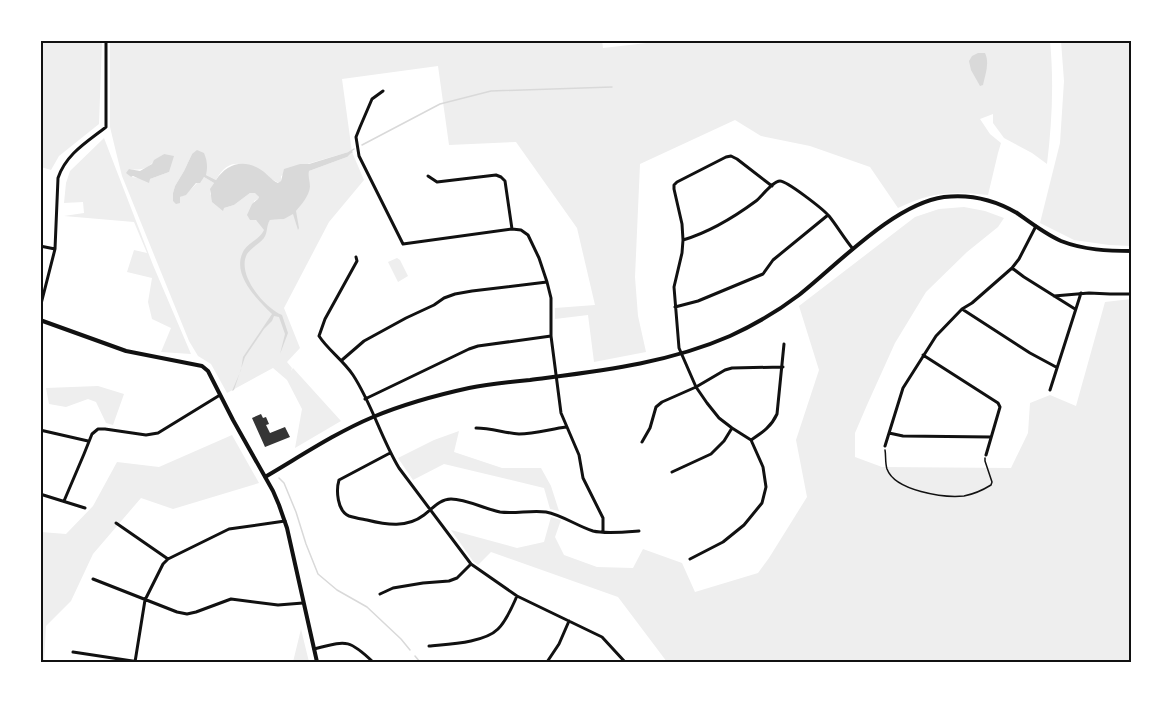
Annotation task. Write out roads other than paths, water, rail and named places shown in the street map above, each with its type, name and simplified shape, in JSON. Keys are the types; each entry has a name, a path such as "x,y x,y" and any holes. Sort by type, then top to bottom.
{"street":[{"path":"40,308 55,249 60,170 68,157 106,127 106,40"},
{"path":"383,91 372,99 356,137 359,156 403,244 512,229 521,230 528,235 539,258 551,298 551,336 561,413 579,455 583,478 603,518 603,532"},
{"path":"690,559 723,542 744,525 762,502 766,487 763,467 751,440 719,418 696,387 679,348 674,288 683,240 674,185 731,156 772,186"},
{"path":"428,176 436,182 496,175 501,177 505,181 512,229"},
{"path":"683,240 701,235 718,226 760,198 776,182 781,181 786,182 828,215 853,250"},
{"path":"265,477 331,438 400,406 471,388 648,362 712,344 779,309 906,210 930,200 968,197 989,201 1009,209 1060,240 1095,249 1131,251"},
{"path":"675,307 699,301 763,274 773,260 828,215"},
{"path":"885,446 903,388 936,336 962,309 1012,268 1036,226"},
{"path":"40,246 55,249"},
{"path":"356,257 357,261 325,320 319,336 353,375 390,453 405,478 471,564 517,596 602,637 625,663"},
{"path":"1012,268 1075,309"},
{"path":"342,360 364,341 444,298 472,291 547,282"},
{"path":"1054,296 1081,293 1131,294"},
{"path":"1050,390 1081,293"},
{"path":"962,309 1056,367"},
{"path":"40,320 126,351 202,366 208,371 276,498 285,521 317,663"},
{"path":"365,399 469,348 551,336"},
{"path":"751,440 766,430 777,414 784,344"},
{"path":"923,355 998,403 1000,407 986,455"},
{"path":"642,442 650,428 656,407 662,402 696,387 725,370 783,367"},
{"path":"64,501 88,441 98,429 146,435 158,433 220,395"},
{"path":"476,428 523,434 566,427"},
{"path":"672,472 711,454 724,441 732,428"},
{"path":"40,430 88,441"},
{"path":"889,432 903,436 991,438"},
{"path":"390,453 339,480 337,490 342,511 350,516 400,525 412,522 442,501 451,499 502,512 545,512 603,532 639,531"},
{"path":"40,494 85,507"},
{"path":"73,652 136,662 145,600 163,564 168,559 229,529 285,521"},
{"path":"116,523 168,559"},
{"path":"380,594 393,588 449,581 457,578 471,564"},
{"path":"93,579 187,614 231,599 278,605 303,603"},
{"path":"429,646 485,638 504,622 517,596"},
{"path":"547,663 559,644 569,621"},
{"path":"314,649 346,643 362,652 372,663"}],"waterway":[{"path":"362,145 440,104 491,91 612,87"},
{"path":"352,152 348,153 354,149"},
{"path":"279,478 284,483 296,512 318,574 337,590 367,607 410,650"},
{"path":"415,656 420,662"}]}
